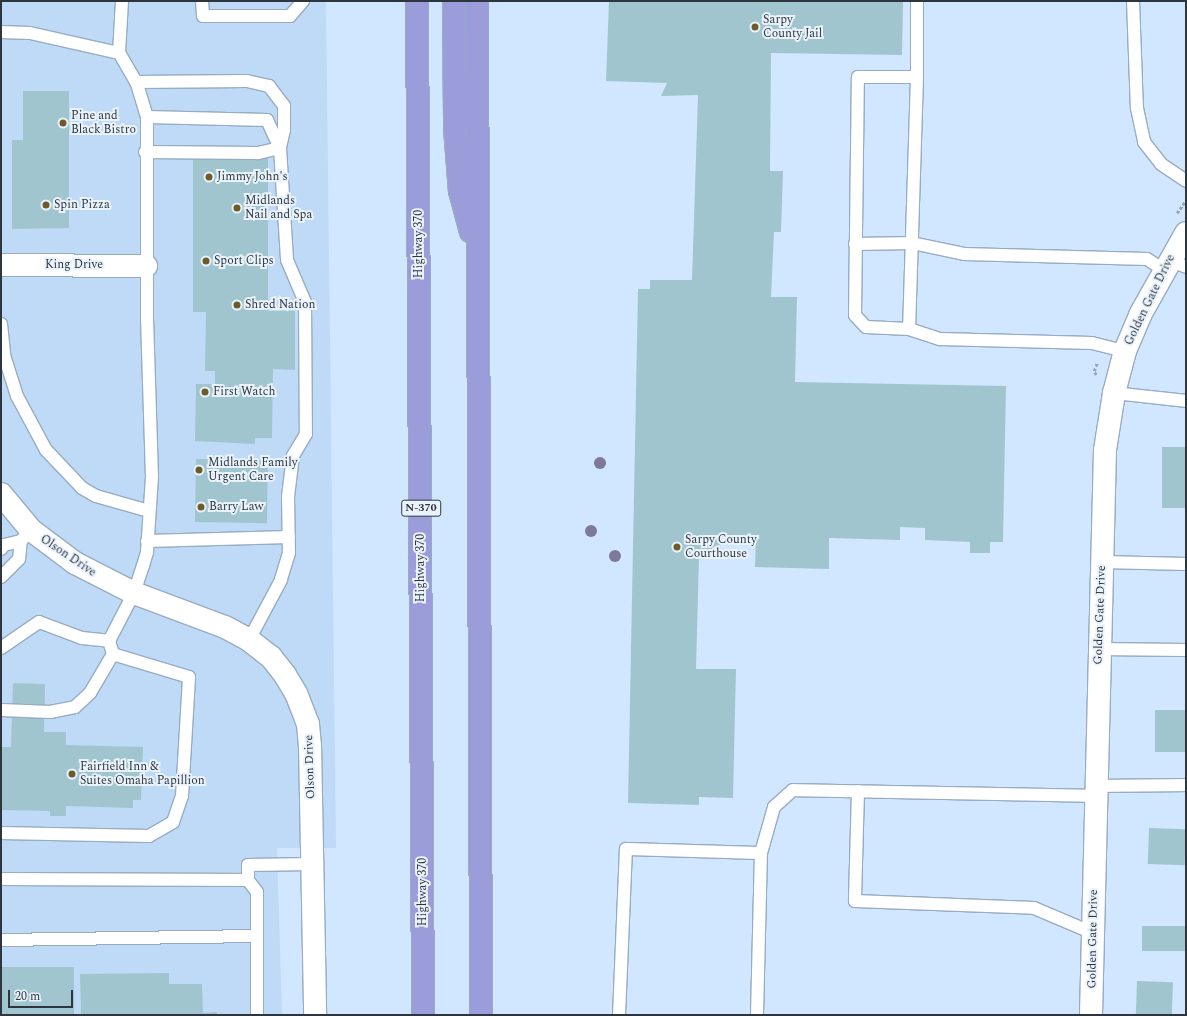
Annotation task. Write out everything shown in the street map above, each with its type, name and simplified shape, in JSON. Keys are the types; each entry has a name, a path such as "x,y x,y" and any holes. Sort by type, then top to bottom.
{"highway":[{"name":"Highway 370","path":"417,1 423,1015"},
{"path":"454,1 455,128 460,191 479,264"},
{"path":"477,1 481,1015"}],"street":[{"name":"Golden Gate Drive","path":"1091,1015 1098,649 1105,450 1114,393 1125,351 1173,266 1186,233"},
{"name":"King Drive","path":"1,265 146,266"},
{"name":"Olson Drive","path":"1,494 26,536 134,592 225,627 249,640 271,657 285,675 296,693 308,724 315,1015"}],"lane":[{"path":"1,710 50,712 75,707 90,693 113,654 109,641 134,592 143,566 147,541 152,478 146,266 146,117 136,82 119,53 122,1"},
{"path":"202,1 203,16 290,16 303,1"},
{"path":"909,329 917,77 917,1"},
{"path":"1133,1 1137,108 1144,142 1160,164 1186,181"},
{"path":"1,32 30,33 119,53"},
{"path":"917,77 858,77 855,315 866,327 909,329 940,339 1092,343 1125,351"},
{"path":"136,82 247,81 269,86 284,106 284,130 280,148 287,260 305,302 306,434 293,456 288,497 289,553 281,580 249,640"},
{"path":"146,117 267,120 280,148"},
{"path":"145,152 258,153 280,148"},
{"path":"855,244 912,243 964,254 1146,258 1173,266"},
{"path":"1,324 4,355 17,396 46,450 82,488 96,496 149,511"},
{"path":"1114,393 1186,401"},
{"path":"1,548 4,545 26,536"},
{"path":"1,577 19,559 26,536"},
{"path":"147,541 289,538"},
{"path":"1102,562 1186,564"},
{"path":"1,648 39,622 82,638 109,641"},
{"path":"1098,649 1186,650"},
{"path":"1,833 149,836 173,822 182,796 188,677 113,654"},
{"path":"757,1015 761,853 774,807 793,790 1096,791 1186,786"},
{"path":"858,791 855,901 1034,908 1093,933"},
{"path":"619,1015 626,849 761,853"},
{"path":"257,1015 257,892 248,880 248,865 312,864"},
{"path":"1,878 248,880"},
{"path":"1,940 256,936"}],"shaded area":[{"path":"1,1 326,1 336,848 277,848 282,1015 1,1015"}],"building":[{"name":"Sarpy County Courthouse","path":"609,1 903,1 902,55 771,53 770,171 783,171 781,232 774,232 771,297 797,297 795,382 1006,386 1003,542 990,542 990,553 970,553 970,542 925,540 925,528 900,527 900,540 829,538 829,569 755,567 756,536 721,535 720,558 699,558 696,669 736,669 733,798 699,797 699,805 628,803 638,289 650,289 650,280 692,280 698,95 661,96 667,83 606,81"},
{"path":"23,91 69,91 69,228 12,229 12,140 23,140"},
{"path":"193,157 268,158 268,311 295,311 295,370 273,369 272,438 255,438 255,444 195,441 196,384 215,384 215,371 205,371 206,312 193,312"},
{"path":"1162,447 1186,447 1186,508 1162,508"},
{"path":"196,459 268,460 267,523 195,522"},
{"name":"Fairfield Inn & Suites Omaha Papillion","path":"13,683 45,684 44,732 66,732 66,745 143,747 141,800 133,800 133,808 66,806 66,816 50,816 50,811 1,810 1,747 11,747"},
{"path":"1155,710 1186,710 1186,752 1155,752"},
{"path":"1149,828 1186,829 1185,865 1148,864"},
{"path":"1142,926 1186,926 1186,951 1142,951"},
{"path":"1,967 74,967 74,1015 1,1015"},
{"path":"169,973 169,984 202,984 203,1013 217,1012 217,1015 81,1015 80,974"},
{"path":"1137,981 1173,982 1172,1015 1136,1015"}],"place":[{"name":"Sarpy County Jail","path":"755,27"},
{"name":"Pine and Black Bistro","path":"63,123"},
{"name":"Jimmy John's","path":"209,177"},
{"name":"Spin Pizza","path":"46,205"},
{"name":"Midlands Nail and Spa","path":"237,208"},
{"name":"Sport Clips","path":"206,261"},
{"name":"Shred Nation","path":"237,305"},
{"name":"First Watch","path":"205,392"},
{"name":"Midlands Family Urgent Care","path":"199,470"},
{"name":"Barry Law","path":"201,507"},
{"name":"Sarpy County Courthouse","path":"677,547"},
{"name":"Fairfield Inn & Suites Omaha Papillion","path":"72,774"}]}
